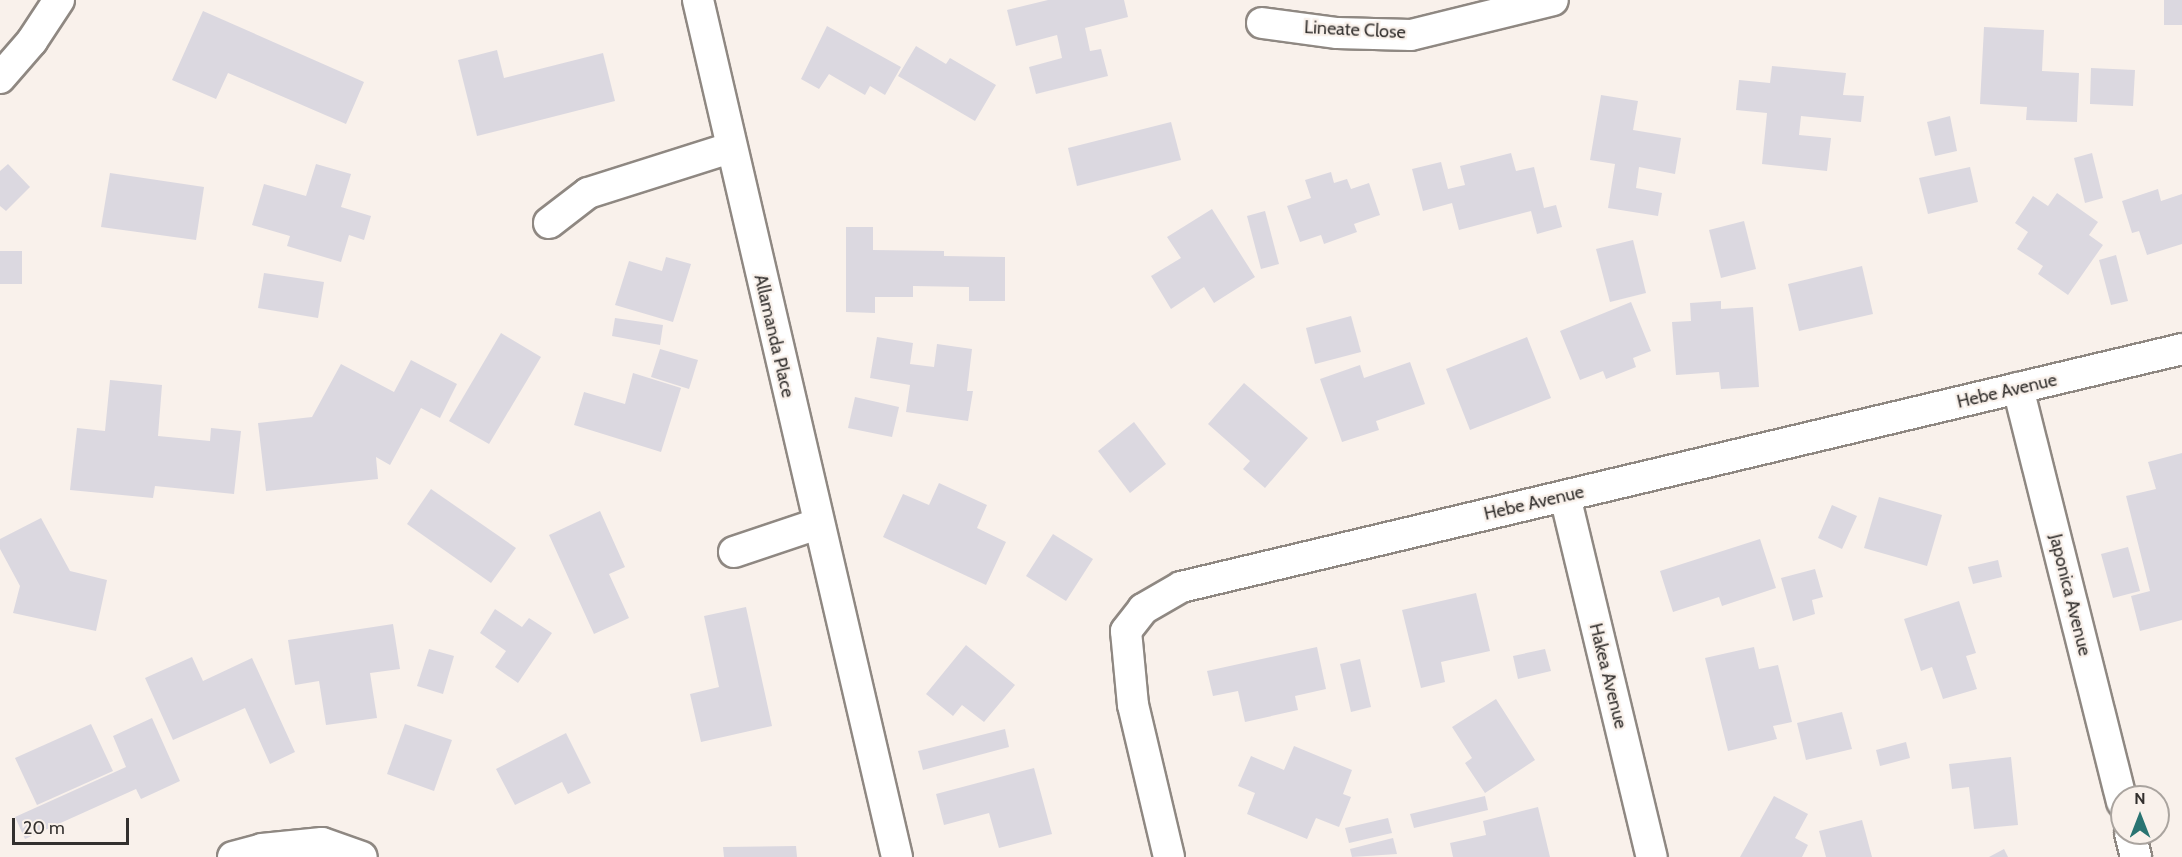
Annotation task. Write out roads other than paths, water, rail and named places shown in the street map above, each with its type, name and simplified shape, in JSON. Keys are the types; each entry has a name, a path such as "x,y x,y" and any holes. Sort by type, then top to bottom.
{"street":[{"path":"0,78 32,41 58,0"},
{"name":"Allamanda Place","path":"698,0 817,524 897,857"},
{"name":"Lineate Close","path":"1262,23 1337,33 1411,34 1553,0"},
{"path":"549,223 588,193 730,148"},
{"name":"Hebe Avenue","path":"1168,857 1133,705 1127,665 1126,631 1143,609 1180,587 2182,349"},
{"name":"Japonica Avenue","path":"2018,388 2118,785"},
{"name":"Hakea Avenue","path":"1565,496 1652,857"},
{"path":"735,552 817,524"},
{"path":"233,857 262,849 322,843 362,857"}]}
